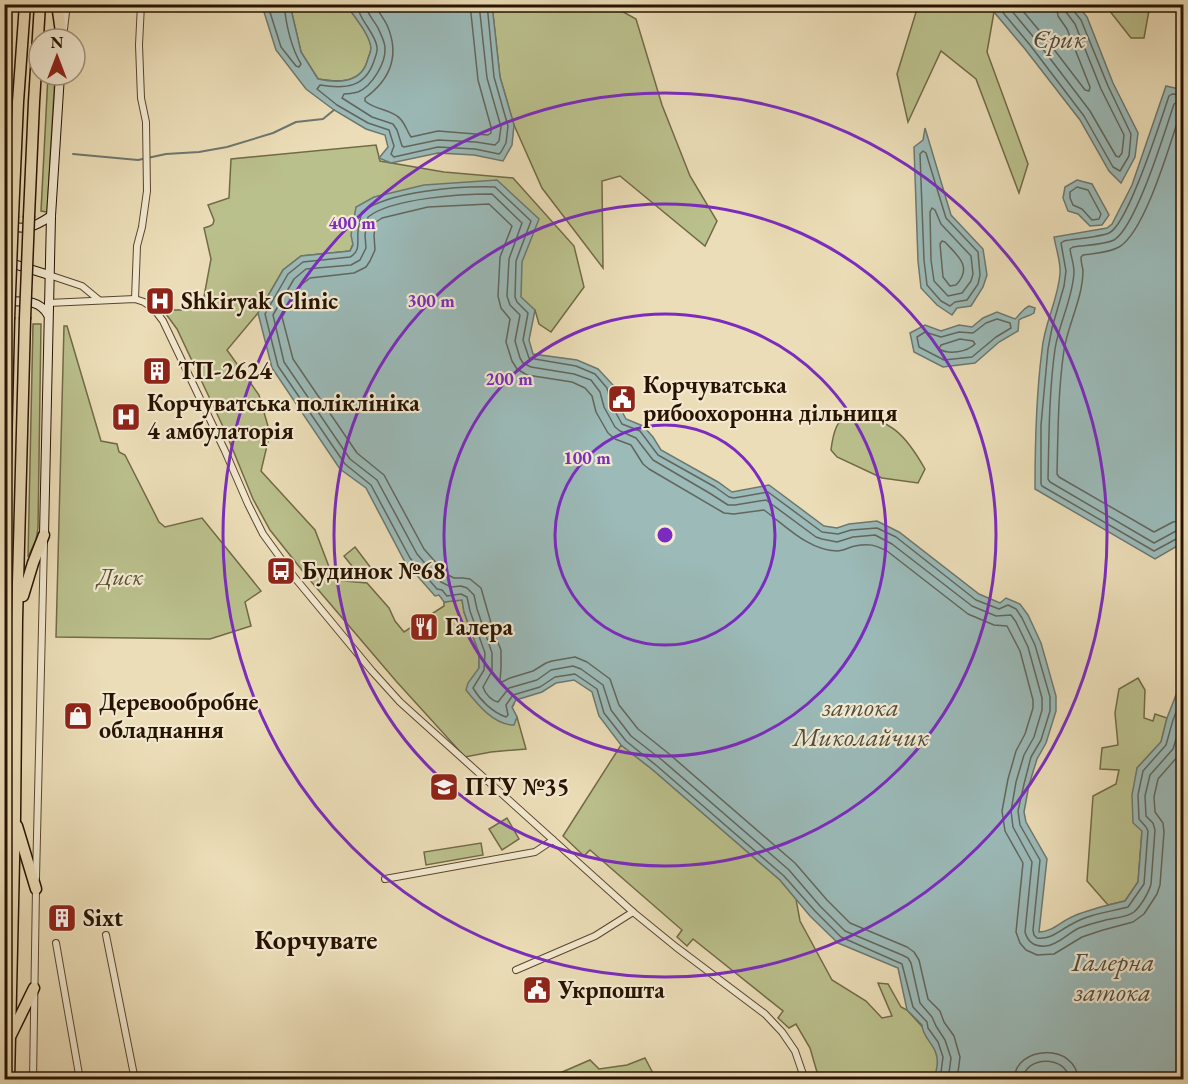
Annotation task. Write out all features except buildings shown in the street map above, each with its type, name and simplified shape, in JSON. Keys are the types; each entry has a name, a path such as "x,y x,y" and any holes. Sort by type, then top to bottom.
{"highway":[{"path":"4,21 6,4"},
{"path":"4,537 13,216 25,4"},
{"path":"9,1080 25,319 33,102 40,4"},
{"path":"57,4 61,27"},
{"path":"17,620 25,585 44,535"},
{"path":"15,817 36,890"},
{"path":"9,1038 34,988"}],"main road":[{"path":"44,535 48,303 59,87"},
{"path":"4,224 24,229 37,225 51,216"},
{"path":"4,261 49,275"},
{"path":"4,301 33,302 44,308 48,315"}],"street":[{"path":"64,27 67,4"},
{"path":"135,299 137,246 147,191 146,122 141,98 139,45 141,4"},
{"path":"49,275 82,286 100,301"},
{"path":"48,303 135,299 153,309 163,321 263,534 295,578 354,650 400,702 633,912 765,1014 782,1032 795,1051 805,1080"},
{"path":"33,1080 44,535"},
{"path":"385,879 535,852 553,840"},
{"path":"516,970 595,936 633,912"},
{"path":"106,935 135,1080"},
{"path":"56,943 80,1080"}],"green space":[{"path":"290,5 354,5 350,10 366,33 371,48 364,69 347,80 318,79 301,52"},
{"path":"492,5 611,5 636,19 662,105 690,176 717,221 705,246 620,176 602,181 603,268 542,188 514,125 500,77"},
{"path":"915,5 991,5 994,12 987,52 1028,164 1019,193 976,79 941,51 908,122 897,74 917,9"},
{"path":"1105,5 1150,5 1144,38 1131,38"},
{"path":"47,87 54,87 47,212 41,211"},
{"path":"376,145 380,161 444,172 513,178 574,246 584,287 551,332 539,324 535,310 352,246 350,251 301,256 283,270 258,313 227,350 259,395 270,433 261,471 315,530 334,580 367,583 389,608 395,621 404,632 444,606 444,602 462,600 479,653 479,668 514,704 512,708 517,717 526,749 465,757 309,579 270,530 253,499 226,433 177,329 163,310 181,310 203,302 211,259 204,228 213,224 214,220 208,205 229,198 231,159"},
{"path":"33,324 41,324 38,528 36,540 28,557"},
{"name":"Диск","path":"64,326 67,326 101,441 117,444 119,452 125,455 159,522 165,527 202,518 261,591 245,602 251,626 210,639 56,637"},
{"path":"853,410 888,425 904,438 925,469 918,483 882,478 837,457 831,450 835,432 843,417"},
{"path":"355,547 371,568 360,576 344,556"},
{"path":"1138,678 1145,690 1144,718 1153,721 1155,714 1167,718 1161,742 1137,768 1142,831 1138,882 1125,901 1108,905 1087,881 1093,796 1116,784 1119,770 1100,769 1102,748 1118,745 1115,713 1119,689"},
{"path":"621,745 780,880 796,899 800,921 832,980 866,1001 882,1018 892,1016 878,983 888,984 901,1007 907,1010 928,1033 950,1079 819,1079 810,1048 796,1024 789,1028 778,1018 783,1011 693,939 687,946 677,937 682,930 590,850 584,856 563,836"},
{"path":"507,818 519,839 502,850 489,829"},
{"path":"481,843 483,855 426,865 424,852"},
{"path":"645,1058 656,1079 646,1079 643,1074 630,1079 546,1079 590,1060 599,1069 627,1065"}],"water":[{"path":"263,5 290,5 301,52 318,79 340,81 353,78 364,69 371,50 366,33 350,10 354,5 492,5 500,77 514,125 512,145 503,161 474,155 438,153 391,163 379,158 388,147 385,135 366,129 334,110 306,89 276,50"},
{"name":"Єрик","path":"991,5 1077,5 1087,17 1113,83 1138,133 1135,157 1121,183 1109,171 1080,120 994,12"},
{"path":"1166,86 1184,90 1184,542 1155,559 1035,489 1036,436 1043,340 1057,293 1060,274 1054,237 1107,228 1112,224 1132,185"},
{"path":"925,128 951,215 983,249 987,275 983,287 971,306 957,308 952,315 937,305 921,288 914,147 923,140"},
{"name":"затока Миколайчик","path":"497,180 539,219 522,262 521,297 535,310 529,340 533,354 577,360 598,369 613,385 617,402 626,419 643,426 661,450 732,492 769,485 824,526 837,528 849,524 877,521 899,532 979,594 1000,603 1006,598 1020,604 1028,615 1041,643 1056,696 1056,711 1046,743 1037,759 1024,812 1026,822 1047,859 1039,932 1099,907 1125,901 1138,882 1142,831 1133,823 1132,795 1137,768 1161,742 1167,718 1183,677 1183,1079 1067,1080 1049,1075 1013,1080 932,1079 937,1066 936,1053 922,1025 907,1010 898,968 838,943 810,916 780,880 621,745 599,716 592,692 574,680 556,683 542,692 516,700 512,707 517,717 514,725 493,718 466,690 468,683 479,668 479,653 462,600 444,602 439,595 435,596 405,562 366,488 340,469 272,368 258,313 283,270 301,256 350,251 353,245 351,235 356,207 374,197 424,185"},
{"path":"1077,180 1092,184 1109,215 1102,225 1090,226 1078,214 1068,211 1063,198 1065,187"},
{"path":"1029,306 1035,308 1034,313 1019,320 1018,331 999,342 975,363 943,367 914,352 910,333 925,325 941,331 959,325 972,327 983,318 997,312 1015,319"}],"waterway":[{"path":"73,154 138,160 166,154 199,152 227,147 273,133 296,122 323,119 334,110"}],"place":[{"name":"Shkiryak Clinic","path":"160,301"},
{"name":"ТП-2624","path":"157,371"},
{"name":"Корчуватська рибоохоронна дільниця","path":"622,399"},
{"name":"Корчуватська поліклініка 4 амбулаторія","path":"126,417"},
{"name":"Будинок №68","path":"281,571"},
{"name":"Галера","path":"424,627"},
{"name":"Деревообробне обладнання","path":"78,716"},
{"name":"ПТУ №35","path":"444,787"},
{"name":"Sixt","path":"62,918"},
{"name":"Укрпошта","path":"537,990"}],"district":[{"name":"Корчувате","path":"316,940"}],"water label":[{"name":"Галерна затока","path":"1113,977"}]}
